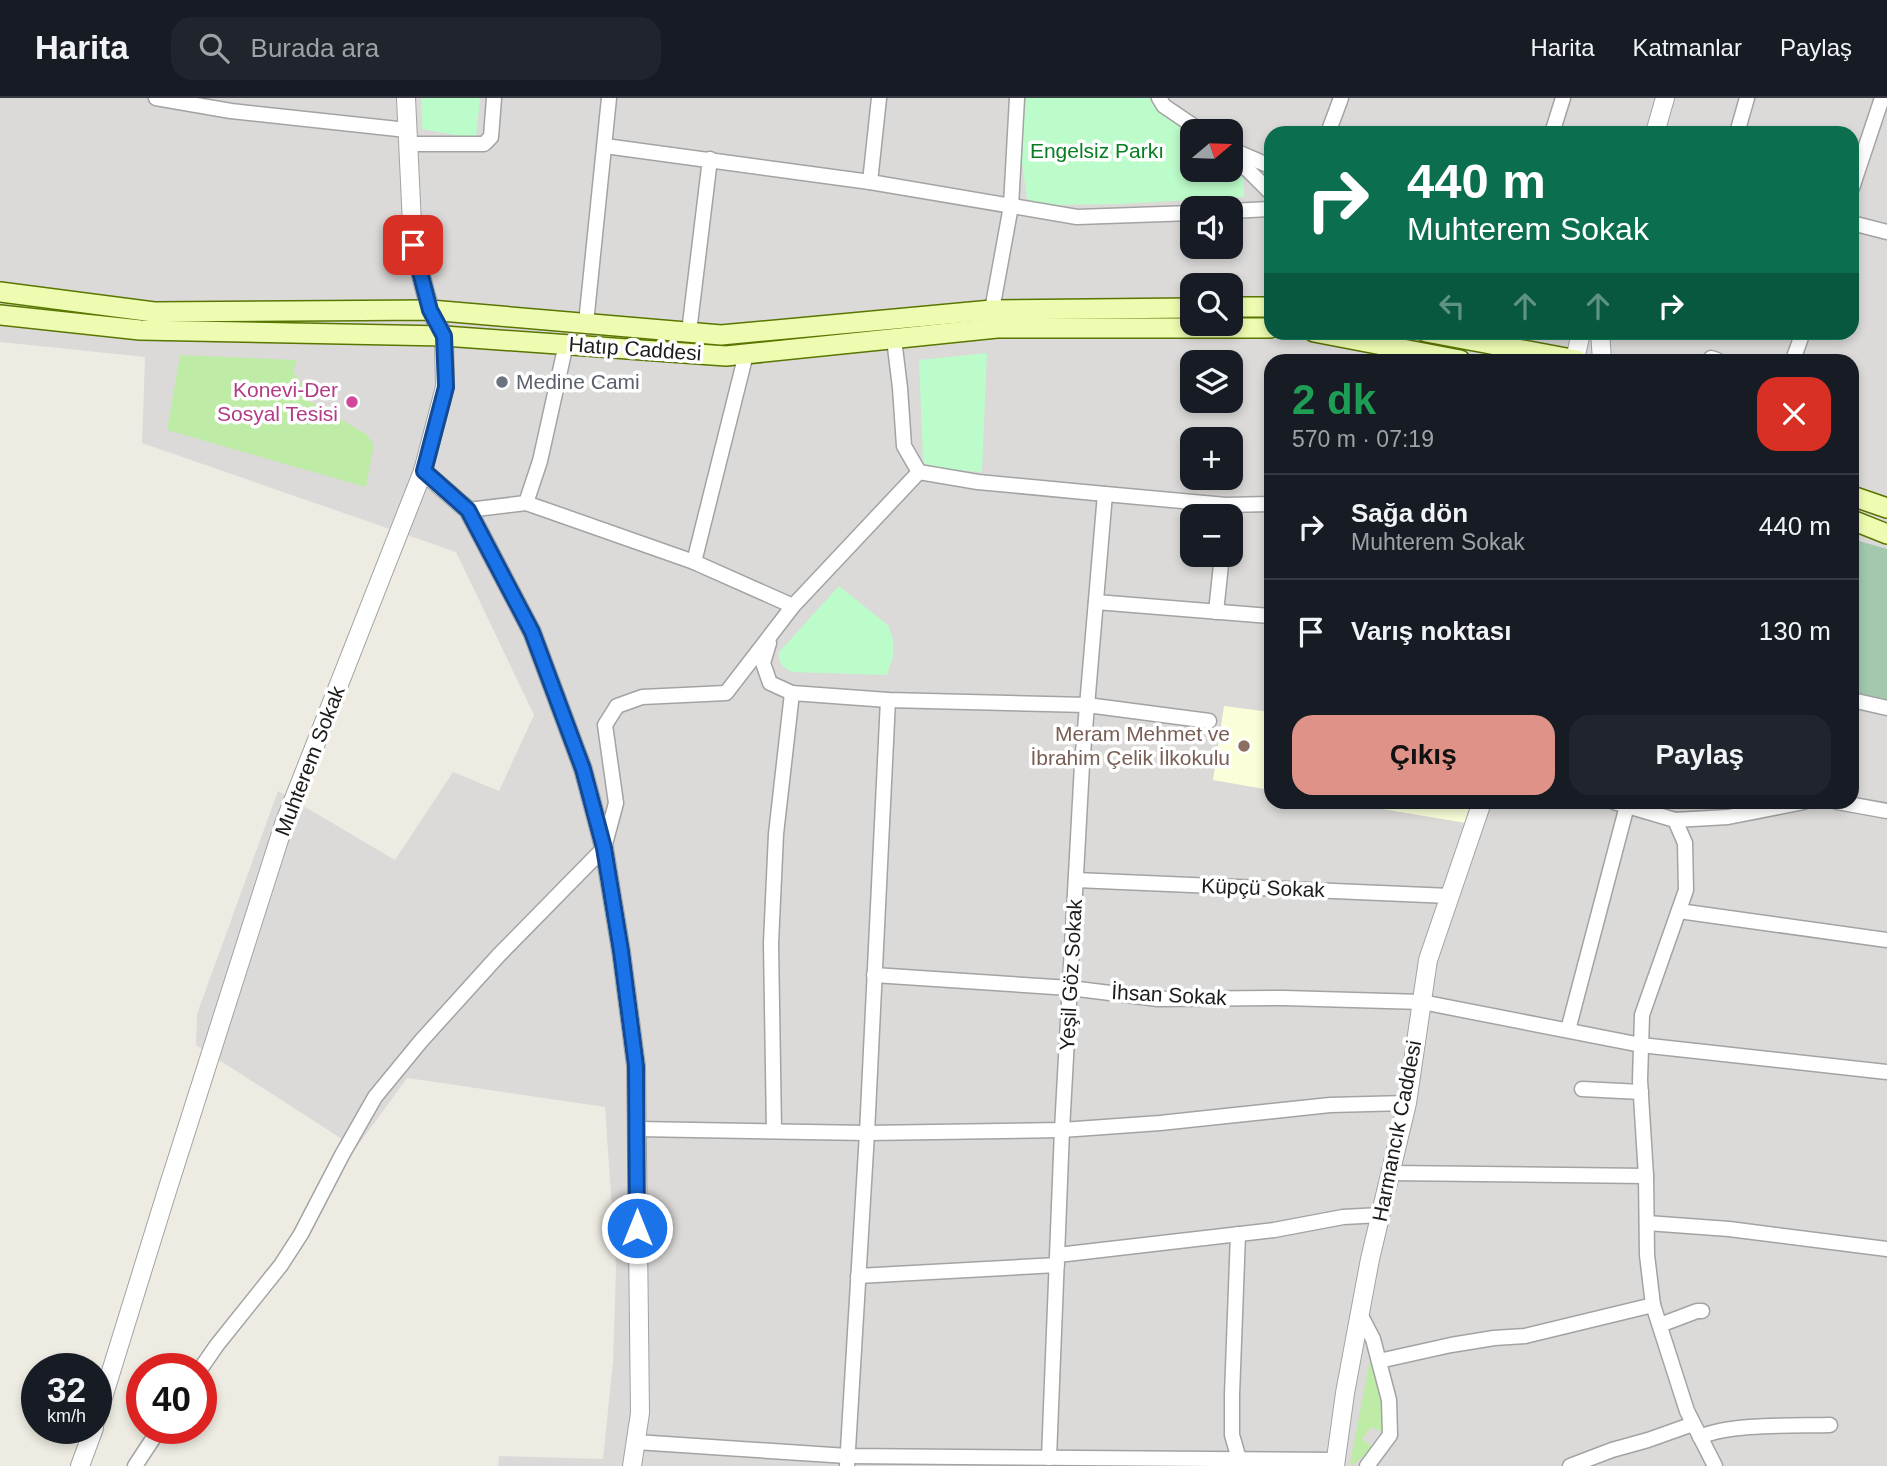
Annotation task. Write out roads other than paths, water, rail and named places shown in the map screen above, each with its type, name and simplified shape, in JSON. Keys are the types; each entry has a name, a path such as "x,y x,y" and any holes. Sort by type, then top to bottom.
{"main road":[{"name":"Hatıp Caddesi","path":"0,292 154,312 430,310 721,335 992,310 1180,308"},
{"path":"1243,307 1264,307"},
{"name":"Hatıp Caddesi","path":"0,315 140,330 444,336 726,356 997,328 1264,328"},
{"path":"1346,340 1402,354"},
{"path":"1469,340 1544,354"},
{"path":"1859,498 1887,508"},
{"path":"1859,523 1887,534"}],"street":[{"path":"156,98 408,137 484,144 491,137 494,98"},
{"name":"Muhterem Sokak","path":"112,1368 284,824 424,471 446,387 444,336 430,310 413,245 406,98"},
{"path":"586,323 609,98"},
{"path":"870,182 878,98"},
{"path":"992,310 1011,206 1017,98"},
{"path":"1159,98 1164,106 1183,119"},
{"path":"1331,126 1341,98"},
{"path":"1554,126 1563,98"},
{"path":"1657,126 1665,98"},
{"path":"1739,126 1747,98"},
{"path":"1859,167 1882,98"},
{"path":"605,146 870,182 1077,217 1180,213"},
{"path":"1243,156 1264,164"},
{"path":"689,332 710,159"},
{"path":"1243,164 1264,185"},
{"path":"1243,210 1264,209"},
{"path":"1859,225 1887,232"},
{"path":"894,339 904,446 919,472"},
{"path":"526,503 540,461 566,344"},
{"path":"694,562 746,354"},
{"path":"424,471 468,510 532,632 583,769 604,848 636,1066 640,1413 632,1466"},
{"path":"919,472 1180,505"},
{"path":"211,1353 281,1265 301,1234 375,1097 421,1041 498,956 604,848 616,803 605,725 617,706 642,697 726,693 793,606 919,472"},
{"name":"Yeşil Göz Sokak","path":"1049,1458 1062,1130 1076,880 1087,705 1105,494"},
{"path":"468,510 526,503 694,562 793,606"},
{"path":"1243,508 1264,505"},
{"path":"1216,612 1221,567"},
{"path":"1096,601 1264,616"},
{"path":"771,635 763,663 770,683 792,693 888,700 1087,705 1209,721"},
{"path":"774,1131 772,929 776,835 792,693"},
{"path":"847,1461 867,1133 888,700"},
{"path":"1859,702 1887,708"},
{"path":"1859,806 1887,811"},
{"name":"Harmancık Caddesi","path":"1335,1463 1360,1314 1407,1102 1428,960 1480,809"},
{"path":"1568,1030 1622,809"},
{"path":"1641,809 1675,820 1728,817 1769,809"},
{"path":"1675,820 1685,843 1686,890 1642,1015 1641,1092 1647,1255 1653,1305 1687,1411 1715,1466"},
{"name":"Küpçü Sokak","path":"1076,880 1450,896"},
{"path":"1679,911 1887,940"},
{"name":"İhsan Sokak","path":"874,975 1070,988 1158,999 1284,998 1422,1002 1641,1045 1887,1072"},
{"path":"1582,1089 1641,1092"},
{"path":"637,1129 867,1133 1062,1130 1160,1123 1330,1105 1407,1102"},
{"path":"1390,1173 1646,1177"},
{"path":"858,1276 1058,1260 1343,1217 1381,1215"},
{"path":"1647,1223 1729,1229 1887,1249"},
{"path":"1237,1234 1232,1435 1239,1459"},
{"path":"1379,1360 1451,1345 1525,1336 1653,1305"},
{"path":"1660,1325 1702,1311"},
{"path":"1360,1314 1373,1339 1389,1400 1390,1435 1367,1466"},
{"path":"1570,1466 1612,1450 1696,1430 1830,1425"},
{"path":"636,1442 847,1461 1049,1458 1158,1462 1239,1459 1335,1463"},
{"path":"80,1466 88,1444"},
{"path":"135,1466 149,1444"}],"place":[{"name":"Medine Cami","path":"502,382"},
{"name":"Konevi-Der Sosyal Tesisi","path":"352,402"},
{"name":"Meram Mehmet ve İbrahim Çelik İlkokulu","path":"1244,746"}],"park label":[{"name":"Engelsiz Parkı","path":"1097,151"}]}
